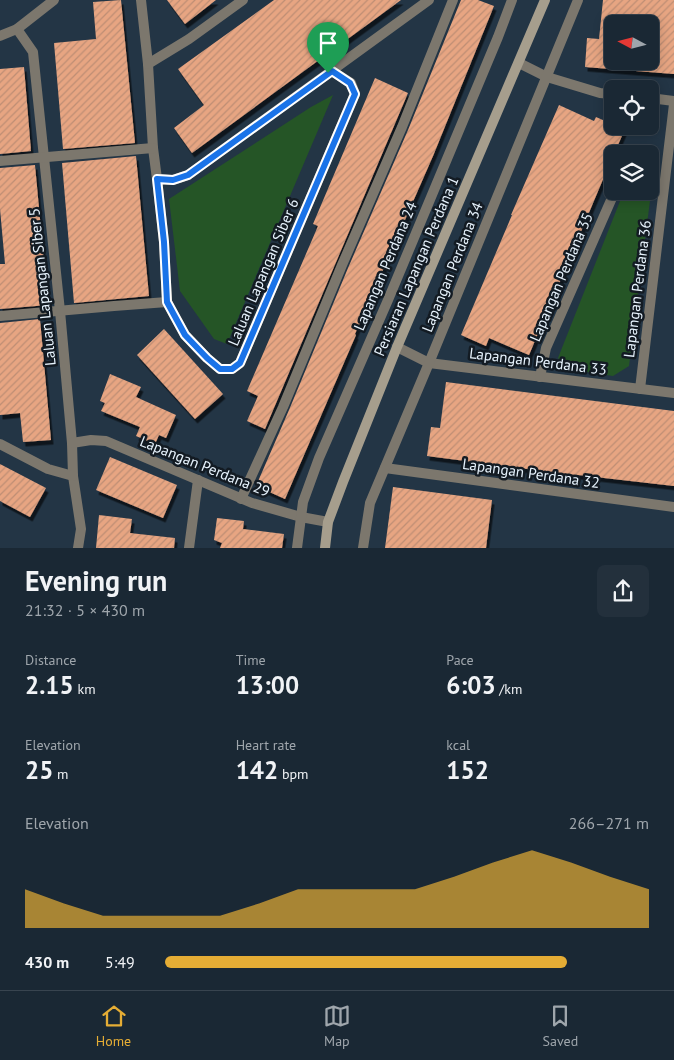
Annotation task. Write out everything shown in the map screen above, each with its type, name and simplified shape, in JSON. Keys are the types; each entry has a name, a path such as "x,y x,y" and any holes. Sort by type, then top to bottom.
{"street":[{"path":"0,36 17,29 54,0"},
{"name":"Laluan Lapangan Siber 6","path":"142,0 148,64 152,148 164,242 167,302 185,335 220,369 232,369 240,363 355,94 350,83 332,71"},
{"path":"148,64 189,39 243,0"},
{"path":"157,179 173,180 188,175 429,0"},
{"path":"241,499 284,407 342,265 402,127 453,0"},
{"name":"Lapangan Perdana 24","path":"298,548 303,502 319,458 392,291 512,0"},
{"name":"Persiaran Lapangan Perdana 1","path":"326,548 328,522 343,482 397,347 545,0"},
{"name":"Lapangan Perdana 34","path":"364,548 370,503 578,0"},
{"name":"Laluan Lapangan Siber 5","path":"17,29 33,52 60,312 72,444 73,476 80,529 78,548"},
{"path":"519,63 547,77 604,93"},
{"path":"659,100 674,102"},
{"name":"Lapangan Perdana 36","path":"640,388 674,102"},
{"path":"0,161 152,148"},
{"name":"Lapangan Perdana 35","path":"540,377 546,348 610,200"},
{"path":"0,316 167,302"},
{"name":"Lapangan Perdana 33","path":"397,347 429,363 674,393"},
{"name":"Lapangan Perdana 29","path":"72,444 99,440 106,441 241,499 328,522"},
{"path":"0,444 48,469 73,476"},
{"name":"Lapangan Perdana 32","path":"385,468 674,508"},
{"path":"189,548 198,480"}],"green space":[{"path":"333,95 227,344 214,339 180,291 169,199 311,107"},
{"path":"620,200 650,200 629,366 613,376 566,369 558,358"}],"building":[{"path":"121,0 135,143 63,149 54,43 96,39 93,2"},
{"path":"167,0 216,0 185,24"},
{"path":"274,0 401,0 192,153 174,128 204,105 178,69"},
{"path":"461,0 478,0 494,6 433,156 285,499 256,486 408,130"},
{"path":"603,0 674,0 674,74 623,70 659,70 659,15 604,15 604,68 585,67 587,38 599,39"},
{"path":"24,67 31,151 0,154 0,69"},
{"path":"375,78 408,93 265,429 247,421 258,396 247,391 318,226 313,224"},
{"path":"559,105 594,121 596,117 604,120 604,135 622,135 618,145 604,145 604,177 529,355 489,338 486,346 461,335"},
{"path":"136,156 149,296 74,303 62,163"},
{"path":"35,165 48,305 0,309 0,264 5,264 0,209 0,168"},
{"path":"40,319 51,440 23,442 20,413 0,415 0,323"},
{"path":"164,329 223,394 195,419 137,355"},
{"path":"110,374 141,387 136,397 176,415 166,438 159,435 155,444 136,436 140,427 101,411 105,403 100,401"},
{"path":"446,382 674,411 674,486 427,456 431,427 440,428"},
{"path":"110,457 177,485 163,518 96,490"},
{"path":"0,464 46,488 30,517 0,501"},
{"path":"393,487 492,500 486,548 385,548"},
{"path":"99,515 132,519 130,533 175,538 174,548 96,548"},
{"path":"217,518 244,521 243,529 284,534 282,548 220,548 222,543 214,540"}],"route":[{"path":"332,71 350,83 355,94 240,363 232,369 220,369 185,335 167,302 164,242 157,179 173,180 188,175 328,73 332,71"}]}
